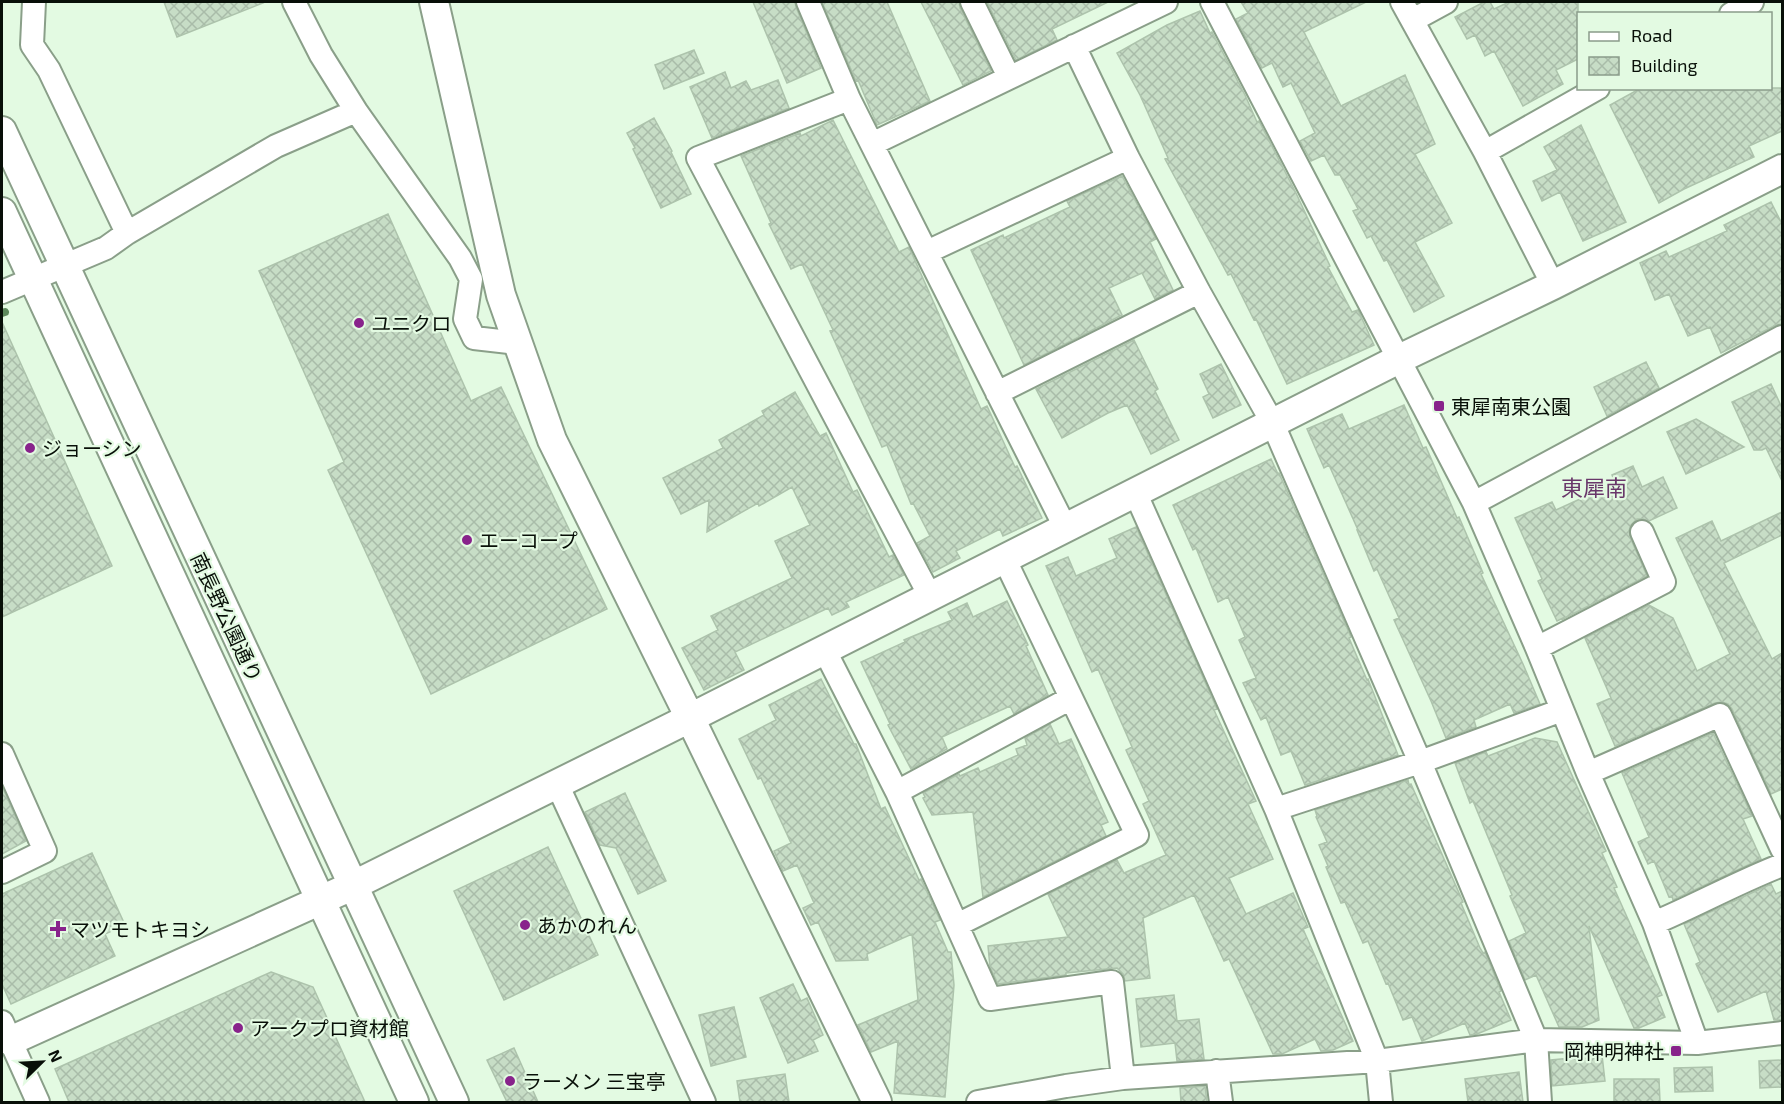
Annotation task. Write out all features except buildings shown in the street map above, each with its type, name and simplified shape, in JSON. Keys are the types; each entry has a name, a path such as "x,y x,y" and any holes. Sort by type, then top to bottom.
{"street":[{"path":"34,2 32,45 49,70 127,234"},
{"path":"294,2 321,56 356,111 460,258 471,279 465,319 474,338 517,343"},
{"path":"434,2 501,295 552,440 877,1102"},
{"path":"808,2 849,99 1065,527"},
{"path":"972,2 1009,77"},
{"path":"872,144 1166,2"},
{"path":"1212,2 1474,503 1654,923 1698,1043"},
{"path":"1446,2 1407,11 1485,152 1553,285"},
{"path":"1734,12 1752,2"},
{"path":"1074,46 1128,158 1199,292 1272,422 1420,762 1536,1040 1540,1102"},
{"path":"1485,152 1594,90"},
{"path":"849,99 698,158 930,596"},
{"path":"2,292 106,248 276,146 356,111"},
{"name":"南長野公園通り","path":"2,132 454,1102"},
{"path":"927,252 1128,158"},
{"path":"38,1102 4,1036 352,886 690,718 1272,422 1553,285 1782,169"},
{"name":"南長野公園通り","path":"2,212 414,1102"},
{"path":"997,393 1199,292"},
{"path":"1474,503 1780,345"},
{"path":"1135,492 1276,809 1377,1061 1381,1102"},
{"path":"1537,648 1664,582 1642,532"},
{"path":"957,925 1137,835 1004,558"},
{"path":"824,649 897,792 990,999 1112,982 1123,1078"},
{"path":"897,792 1071,698"},
{"path":"1276,809 1420,762 1562,710"},
{"path":"1588,773 1720,716 1782,849"},
{"path":"2,754 45,851 2,872"},
{"path":"557,784 704,1102"},
{"path":"1654,923 1751,877 1782,865"},
{"path":"978,1102 1067,1094 1123,1078 1377,1061 1536,1040 1698,1043 1782,1033"},
{"path":"1217,1071 1221,1102"}],"place":[{"name":"ユニクロ","path":"359,323"},
{"name":"東犀南東公園","path":"1439,406"},
{"name":"ジョーシン","path":"30,448"},
{"name":"エーコープ","path":"467,540"},
{"name":"あかのれん","path":"525,925"},
{"name":"マツモトキヨシ","path":"58,929"},
{"name":"アークプロ資材館","path":"238,1028"},
{"name":"岡神明神社","path":"1676,1051"},
{"name":"ラーメン 三宝亭","path":"510,1081"}],"district":[{"name":"東犀南","path":"1594,487"}]}
